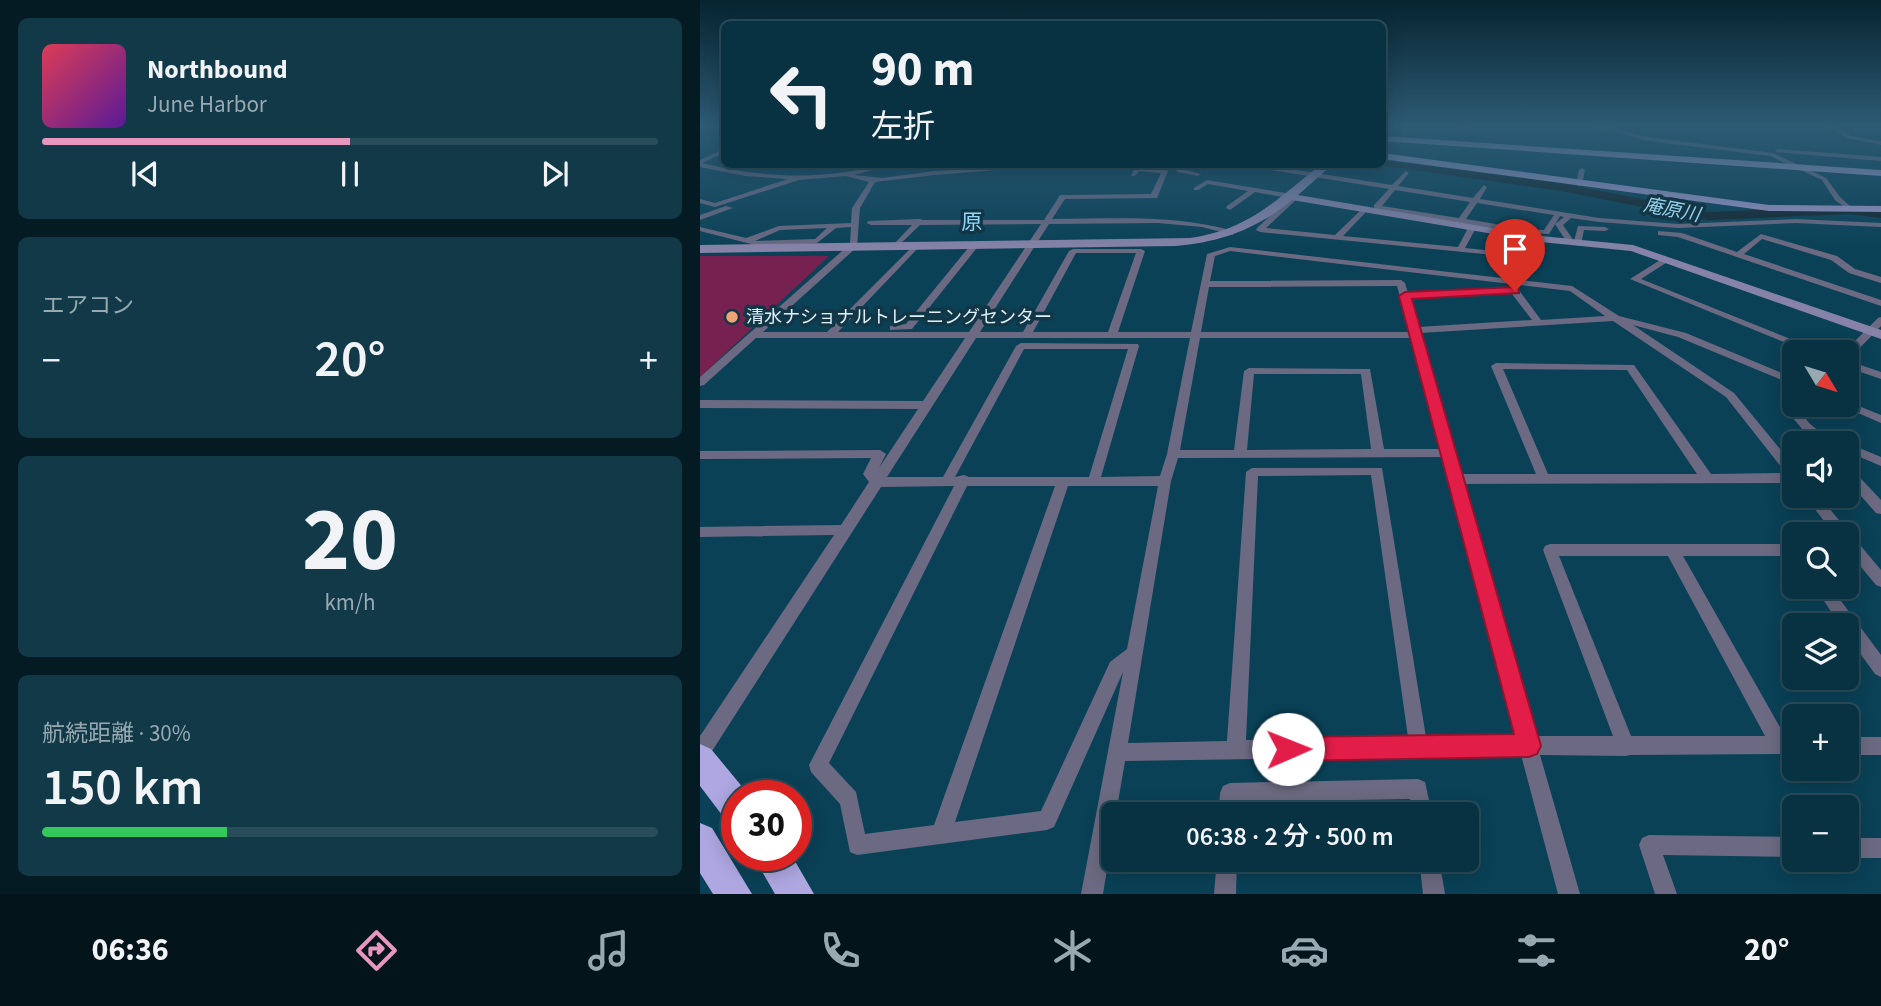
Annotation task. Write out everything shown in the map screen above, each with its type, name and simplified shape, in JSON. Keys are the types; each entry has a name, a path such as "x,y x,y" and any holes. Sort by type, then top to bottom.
{"highway":[{"path":"700,760 721,787"},
{"path":"700,841 734,894"},
{"path":"781,871 795,892"}],"main road":[{"path":"1457,167 1769,208 1846,206 1881,209"},
{"path":"1796,167 1881,173"}],"street":[{"path":"707,167 750,175 802,176 849,176 877,168"},
{"path":"1800,167 1829,183 1833,198 1846,206"},
{"path":"933,174 937,168"},
{"path":"849,176 872,183 933,174 1029,168"},
{"path":"1176,168 1198,174"},
{"path":"1238,172 1243,168"},
{"path":"1267,168 1570,216 1678,226 1796,221 1881,225"},
{"path":"1324,168 1291,197 1261,230 1514,256"},
{"path":"700,176 712,169"},
{"path":"700,752 1063,197 1154,197 1165,171 1137,169 1133,175"},
{"path":"1579,184 1582,170"},
{"path":"1406,173 1377,207 1467,225 1546,232 1558,214"},
{"path":"700,201 708,205 723,202 802,176"},
{"path":"1220,184 1229,178"},
{"path":"1196,189 1207,181 1363,209 1574,242 1622,246 1668,259 1876,334"},
{"path":"700,383 854,244 856,208 872,183"},
{"path":"1460,250 1474,201 1484,187"},
{"path":"1230,208 1252,192 1250,189"},
{"path":"700,249 854,244 1171,243 1230,233 1261,218 1291,197"},
{"path":"700,218 730,208 723,202"},
{"path":"1336,239 1363,209"},
{"path":"1570,216 1559,224 1574,242"},
{"path":"898,244 920,221"},
{"path":"871,223 1175,222 1230,233"},
{"path":"746,242 779,228 856,225"},
{"path":"700,229 746,242 817,241 833,226"},
{"path":"1574,242 1581,228 1586,227 1679,235 1881,303"},
{"path":"1738,255 1761,236 1835,258 1852,271 1881,280"},
{"path":"831,335 917,244"},
{"path":"854,335 863,331 909,327 976,244"},
{"path":"1093,894 1165,481 1173,454 1211,254 1230,249 1559,285 1572,289 1730,395 1782,462"},
{"path":"1027,334 1073,251 1141,251 1112,334"},
{"path":"1668,259 1634,279 1788,340"},
{"path":"1205,284 1401,283 1569,894"},
{"path":"1405,296 1515,291 1538,322"},
{"path":"752,335 1415,332 1615,318 1682,335 1782,377"},
{"path":"1859,346 1876,334 1881,320"},
{"path":"1094,480 1134,346 1021,346 818,765 849,799 857,845 1047,820 1116,667 1135,653"},
{"path":"1544,479 1496,366 1630,367 1707,478"},
{"path":"1859,368 1881,376"},
{"path":"1240,454 1248,371 1366,371 1378,453"},
{"path":"700,404 927,405"},
{"path":"1859,410 1881,419"},
{"path":"1798,417 1810,430"},
{"path":"1859,452 1881,462"},
{"path":"1173,454 1447,453"},
{"path":"700,455 880,454 869,474 876,482"},
{"path":"1236,750 1252,472 1377,471 1418,746"},
{"path":"1455,479 1782,477"},
{"path":"941,834 1064,480"},
{"path":"876,482 1165,481"},
{"path":"1859,484 1881,509"},
{"path":"1821,508 1832,522"},
{"path":"700,533 845,530"},
{"path":"1626,747 1550,550 1782,550"},
{"path":"1672,550 1782,737"},
{"path":"1859,555 1881,581"},
{"path":"1831,599 1881,668"},
{"path":"1118,752 1418,746 1782,745"},
{"path":"1859,746 1881,746"},
{"path":"1230,802 1230,793 1418,789 1420,802"},
{"path":"1666,894 1649,845 1782,847"},
{"path":"1859,848 1881,848"},
{"path":"1225,894 1226,872"},
{"path":"1431,872 1434,894"}],"shaded area":[{"name":"清水ナショナルトレーニングセンター","path":"700,256 829,256 700,377"}],"waterway":[{"name":"庵原川","path":"1410,167 1561,187 1708,216 1849,210 1881,214"}],"place":[{"name":"清水ナショナルトレーニングセンター","path":"732,317"}],"district":[{"name":"原","path":"972,222"}],"route":[{"path":"1288,749 1529,746 1405,296 1515,291"}]}
